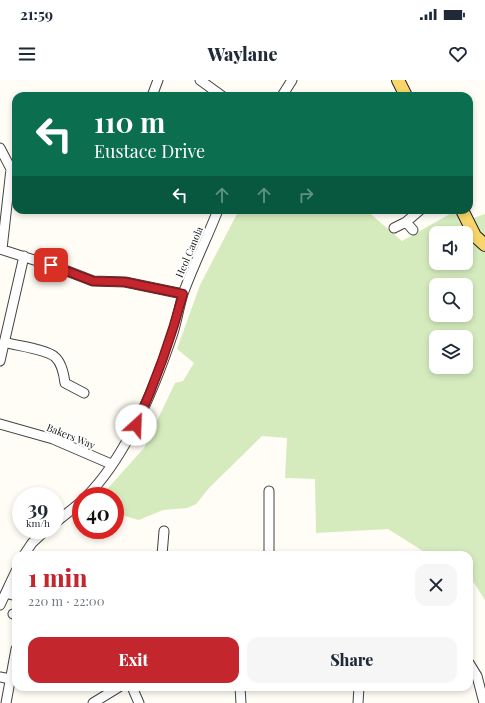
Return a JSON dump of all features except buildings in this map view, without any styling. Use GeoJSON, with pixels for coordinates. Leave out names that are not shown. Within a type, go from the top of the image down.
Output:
{"type":"FeatureCollection","features":[{"type":"Feature","properties":{"kind":"main road"},"geometry":{"type":"LineString","coordinates":[[398,80],[404,92]]}},
{"type":"Feature","properties":{"kind":"main road"},"geometry":{"type":"LineString","coordinates":[[464,214],[475,236],[485,245]]}},
{"type":"Feature","properties":{"kind":"street"},"geometry":{"type":"LineString","coordinates":[[154,92],[158,80]]}},
{"type":"Feature","properties":{"kind":"street"},"geometry":{"type":"LineString","coordinates":[[200,80],[216,92]]}},
{"type":"Feature","properties":{"kind":"street"},"geometry":{"type":"LineString","coordinates":[[284,92],[292,80]]}},
{"type":"Feature","properties":{"kind":"street"},"geometry":{"type":"LineString","coordinates":[[0,148],[12,166]]}},
{"type":"Feature","properties":{"kind":"street"},"geometry":{"type":"LineString","coordinates":[[12,175],[1,249],[93,281],[125,282],[183,294]]}},
{"type":"Feature","properties":{"kind":"street","name":"Heol Canola"},"geometry":{"type":"LineString","coordinates":[[94,487],[111,464],[136,425],[148,399],[173,332],[183,294],[216,214]]}},
{"type":"Feature","properties":{"kind":"street"},"geometry":{"type":"LineString","coordinates":[[394,228],[406,222],[415,214]]}},
{"type":"Feature","properties":{"kind":"street"},"geometry":{"type":"LineString","coordinates":[[406,222],[413,230]]}},
{"type":"Feature","properties":{"kind":"street"},"geometry":{"type":"LineString","coordinates":[[0,361],[24,256]]}},
{"type":"Feature","properties":{"kind":"street"},"geometry":{"type":"LineString","coordinates":[[4,342],[48,353],[56,357],[60,364],[65,383],[84,393]]}},
{"type":"Feature","properties":{"kind":"street","name":"Bakers Way"},"geometry":{"type":"LineString","coordinates":[[0,424],[53,439],[111,464]]}},
{"type":"Feature","properties":{"kind":"street"},"geometry":{"type":"LineString","coordinates":[[269,491],[269,551]]}},
{"type":"Feature","properties":{"kind":"street"},"geometry":{"type":"LineString","coordinates":[[64,516],[72,509]]}},
{"type":"Feature","properties":{"kind":"street"},"geometry":{"type":"LineString","coordinates":[[162,551],[164,531]]}},
{"type":"Feature","properties":{"kind":"street"},"geometry":{"type":"LineString","coordinates":[[27,551],[36,539]]}},
{"type":"Feature","properties":{"kind":"street"},"geometry":{"type":"LineString","coordinates":[[0,605],[12,580]]}},
{"type":"Feature","properties":{"kind":"street"},"geometry":{"type":"LineString","coordinates":[[6,593],[12,595]]}},
{"type":"Feature","properties":{"kind":"street"},"geometry":{"type":"LineString","coordinates":[[473,667],[481,674],[484,703]]}},
{"type":"Feature","properties":{"kind":"street"},"geometry":{"type":"LineString","coordinates":[[6,703],[12,669]]}},
{"type":"Feature","properties":{"kind":"street"},"geometry":{"type":"LineString","coordinates":[[0,677],[10,679]]}},
{"type":"Feature","properties":{"kind":"street"},"geometry":{"type":"LineString","coordinates":[[93,703],[112,691]]}},
{"type":"Feature","properties":{"kind":"street"},"geometry":{"type":"LineString","coordinates":[[134,691],[140,703]]}},
{"type":"Feature","properties":{"kind":"street"},"geometry":{"type":"LineString","coordinates":[[240,691],[240,703]]}},
{"type":"Feature","properties":{"kind":"street"},"geometry":{"type":"LineString","coordinates":[[358,691],[358,703]]}},
{"type":"Feature","properties":{"kind":"green space"},"geometry":{"type":"Polygon","coordinates":[[[237,214],[371,214],[402,241],[450,214],[461,214],[468,220],[485,214],[485,600],[473,581],[473,551],[423,551],[388,529],[316,533],[315,479],[285,478],[287,438],[262,436],[209,488],[196,504],[187,508],[163,510],[139,520],[124,516],[124,487],[109,487],[144,448],[175,383],[183,381],[194,363],[177,349],[200,285],[237,214]]]}},
{"type":"Feature","properties":{"kind":"route"},"geometry":{"type":"LineString","coordinates":[[51,265],[93,281],[125,282],[183,294],[173,332],[148,399],[136,425]]}}]}
